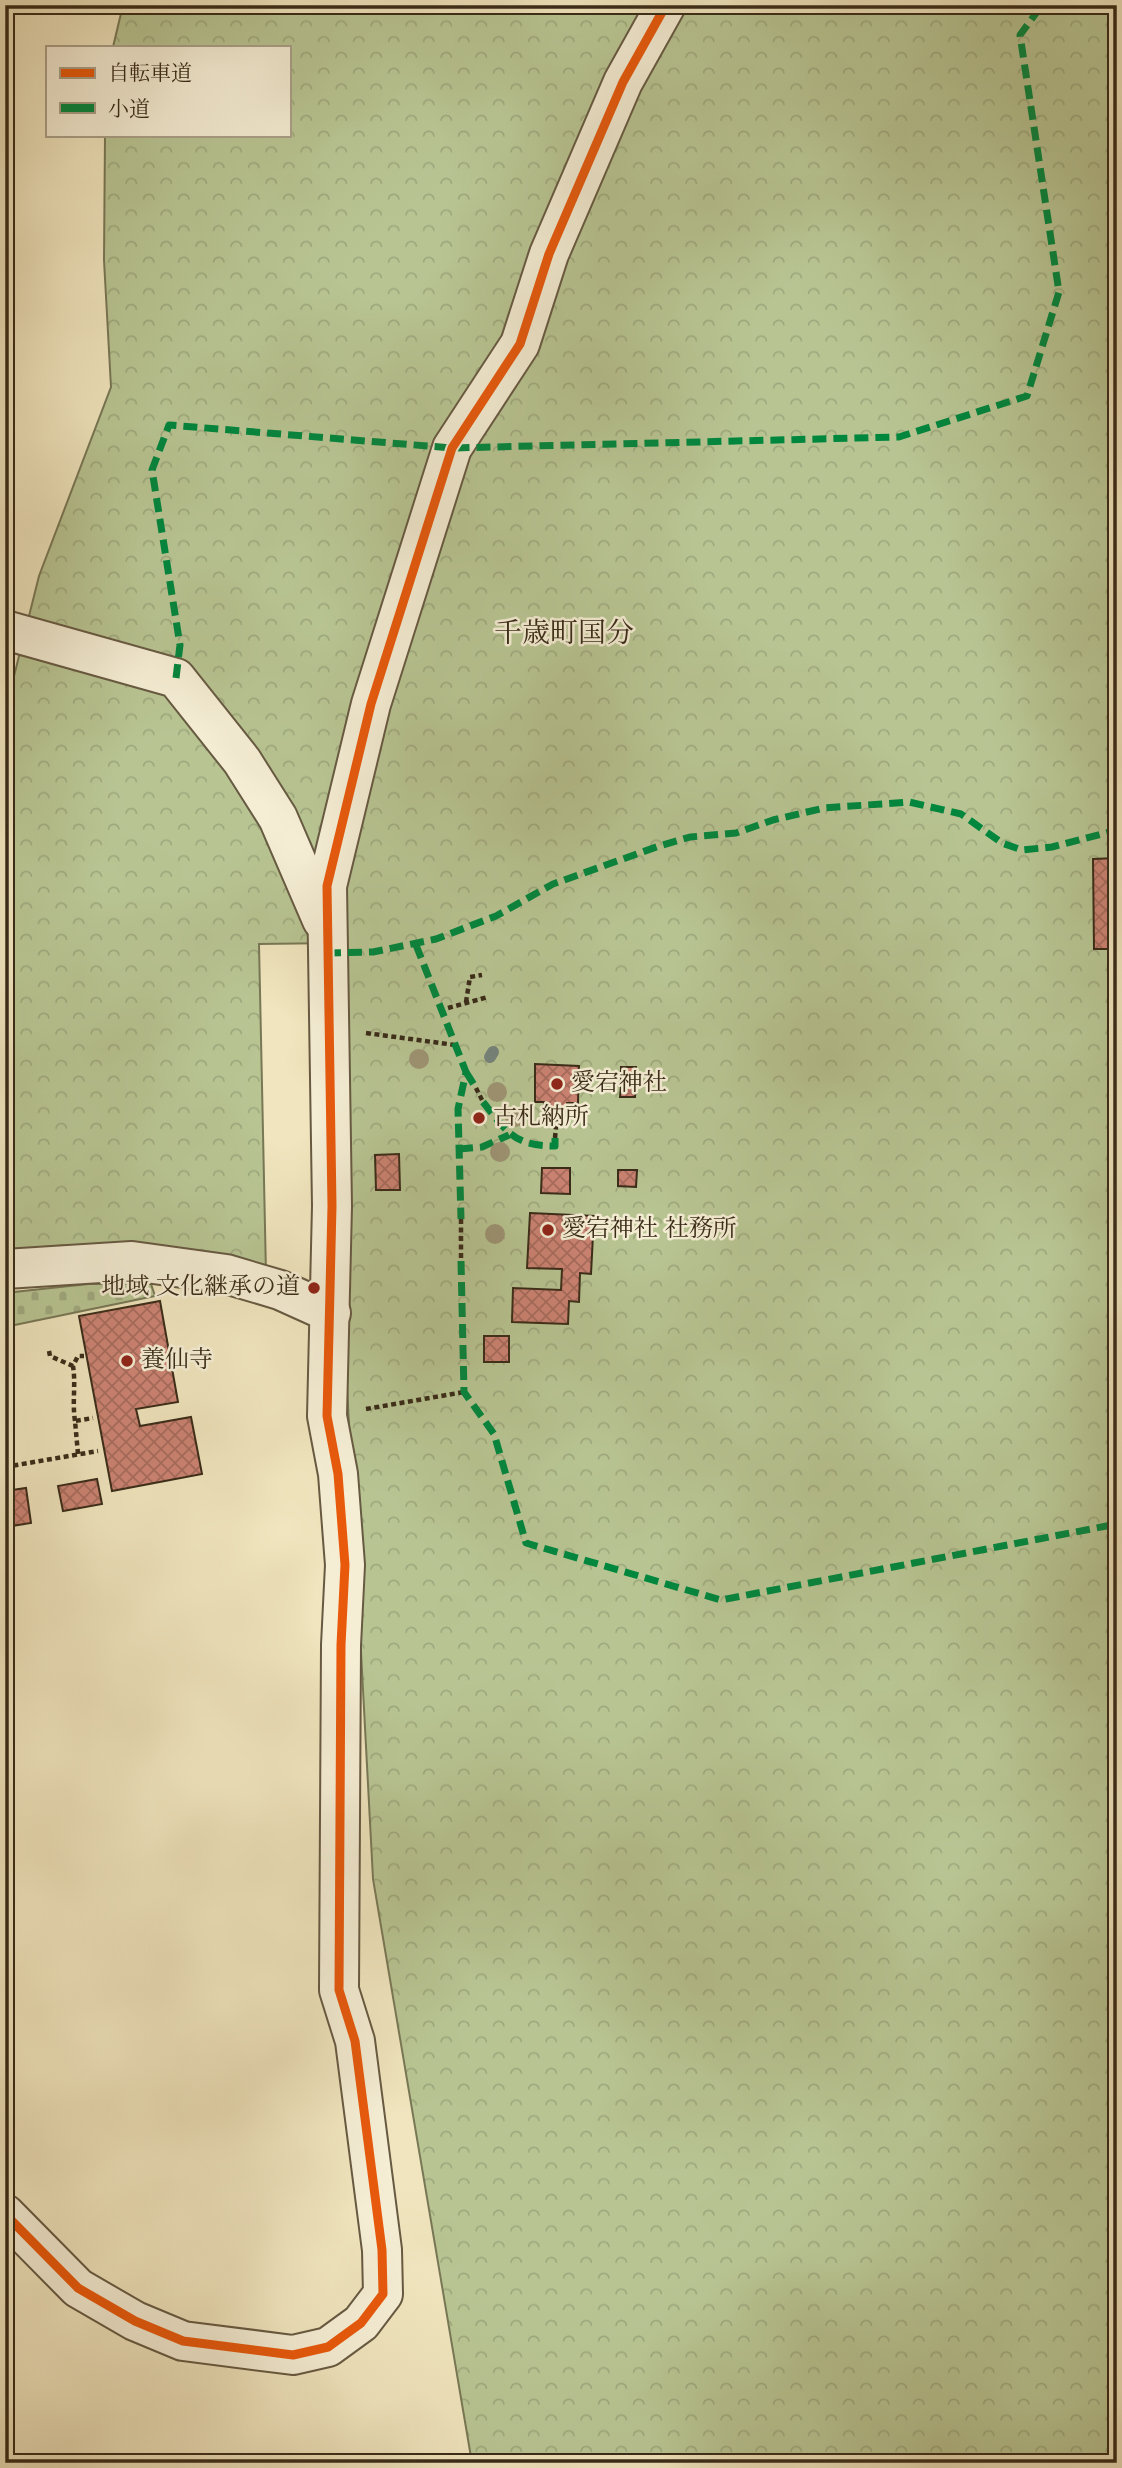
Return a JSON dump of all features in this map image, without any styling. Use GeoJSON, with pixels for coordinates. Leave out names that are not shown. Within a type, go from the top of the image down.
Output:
{"type":"FeatureCollection","features":[{"type":"Feature","properties":{"kind":"street"},"geometry":{"type":"LineString","coordinates":[[5,2214],[78,2288],[135,2321],[183,2341],[293,2355],[328,2347],[361,2323],[383,2294],[382,2250],[355,2041],[340,1990],[341,1645],[345,1565],[338,1474],[327,1416],[331,1313],[327,886],[371,704],[452,448],[520,344],[549,254],[623,82],[666,5]]}},
{"type":"Feature","properties":{"kind":"street"},"geometry":{"type":"LineString","coordinates":[[5,630],[176,678],[242,761],[278,818],[326,929]]}},
{"type":"Feature","properties":{"kind":"street"},"geometry":{"type":"LineString","coordinates":[[5,1269],[145,1262],[226,1273],[280,1290],[331,1313]]}},
{"type":"Feature","properties":{"kind":"path"},"geometry":{"type":"LineString","coordinates":[[466,1002],[470,977],[482,975]]}},
{"type":"Feature","properties":{"kind":"path"},"geometry":{"type":"LineString","coordinates":[[448,1008],[488,997]]}},
{"type":"Feature","properties":{"kind":"path"},"geometry":{"type":"LineString","coordinates":[[374,1034],[455,1045]]}},
{"type":"Feature","properties":{"kind":"path"},"geometry":{"type":"LineString","coordinates":[[475,1088],[483,1102]]}},
{"type":"Feature","properties":{"kind":"path"},"geometry":{"type":"LineString","coordinates":[[555,1138],[556,1126]]}},
{"type":"Feature","properties":{"kind":"path"},"geometry":{"type":"LineString","coordinates":[[461,1219],[461,1261]]}},
{"type":"Feature","properties":{"kind":"path"},"geometry":{"type":"LineString","coordinates":[[49,1351],[50,1356],[73,1366]]}},
{"type":"Feature","properties":{"kind":"path"},"geometry":{"type":"LineString","coordinates":[[78,1454],[73,1366],[78,1356],[84,1356]]}},
{"type":"Feature","properties":{"kind":"path"},"geometry":{"type":"LineString","coordinates":[[327,1416],[464,1391]]}},
{"type":"Feature","properties":{"kind":"path"},"geometry":{"type":"LineString","coordinates":[[75,1421],[93,1418]]}},
{"type":"Feature","properties":{"kind":"path"},"geometry":{"type":"LineString","coordinates":[[5,1467],[98,1451]]}},
{"type":"Feature","properties":{"kind":"green space"},"geometry":{"type":"Polygon","coordinates":[[[123,5],[1117,5],[1117,2463],[472,2463],[373,1879],[344,1330],[336,943],[259,944],[266,1274],[188,1252],[68,1245],[5,1250],[5,712],[39,576],[111,387],[104,260],[105,136],[290,136],[290,46],[113,46],[123,5]]]}},
{"type":"Feature","properties":{"kind":"green space"},"geometry":{"type":"Polygon","coordinates":[[[88,1284],[151,1284],[155,1296],[5,1327],[5,1293],[88,1284]]]}},
{"type":"Feature","properties":{"kind":"building"},"geometry":{"type":"Polygon","coordinates":[[[1117,858],[1117,949],[1094,949],[1093,859],[1117,858]]]}},
{"type":"Feature","properties":{"kind":"building"},"geometry":{"type":"Polygon","coordinates":[[[535,1064],[579,1066],[578,1103],[567,1103],[567,1121],[544,1120],[544,1102],[535,1102],[535,1064]]]}},
{"type":"Feature","properties":{"kind":"building"},"geometry":{"type":"Polygon","coordinates":[[[621,1067],[636,1067],[636,1079],[621,1079],[621,1067]]]}},
{"type":"Feature","properties":{"kind":"building"},"geometry":{"type":"Polygon","coordinates":[[[621,1086],[636,1086],[635,1097],[620,1097],[621,1086]]]}},
{"type":"Feature","properties":{"kind":"building"},"geometry":{"type":"Polygon","coordinates":[[[399,1154],[400,1190],[376,1190],[375,1155],[399,1154]]]}},
{"type":"Feature","properties":{"kind":"building"},"geometry":{"type":"Polygon","coordinates":[[[542,1168],[570,1168],[570,1194],[541,1193],[542,1168]]]}},
{"type":"Feature","properties":{"kind":"building"},"geometry":{"type":"Polygon","coordinates":[[[618,1170],[637,1170],[636,1187],[618,1186],[618,1170]]]}},
{"type":"Feature","properties":{"kind":"building"},"geometry":{"type":"Polygon","coordinates":[[[530,1213],[594,1216],[591,1274],[580,1273],[579,1302],[569,1301],[568,1324],[512,1322],[513,1288],[561,1290],[562,1269],[527,1268],[530,1213]]]}},
{"type":"Feature","properties":{"kind":"building"},"geometry":{"type":"Polygon","coordinates":[[[160,1301],[178,1402],[136,1409],[140,1426],[191,1417],[202,1474],[112,1491],[79,1316],[160,1301]]]}},
{"type":"Feature","properties":{"kind":"building"},"geometry":{"type":"Polygon","coordinates":[[[484,1336],[509,1336],[509,1362],[484,1362],[484,1336]]]}},
{"type":"Feature","properties":{"kind":"building"},"geometry":{"type":"Polygon","coordinates":[[[97,1479],[102,1504],[63,1511],[58,1486],[97,1479]]]}},
{"type":"Feature","properties":{"kind":"building"},"geometry":{"type":"Polygon","coordinates":[[[26,1488],[31,1523],[5,1527],[5,1491],[26,1488]]]}},
{"type":"Feature","properties":{"kind":"waterway"},"geometry":{"type":"LineString","coordinates":[[490,1057],[493,1052]]}},
{"type":"Feature","properties":{"kind":"marked path"},"geometry":{"type":"LineString","coordinates":[[176,678],[180,645],[152,470],[169,425],[452,448],[899,437],[1027,396],[1059,292],[1020,35],[1042,5]]}},
{"type":"Feature","properties":{"kind":"marked path"},"geometry":{"type":"LineString","coordinates":[[327,953],[373,952],[436,939],[496,916],[553,884],[659,846],[690,837],[736,833],[773,820],[824,808],[909,802],[961,814],[1002,843],[1022,850],[1052,847],[1117,830]]}},
{"type":"Feature","properties":{"kind":"marked path"},"geometry":{"type":"LineString","coordinates":[[416,945],[466,1072],[458,1109],[461,1219]]}},
{"type":"Feature","properties":{"kind":"marked path"},"geometry":{"type":"LineString","coordinates":[[466,1072],[476,1088]]}},
{"type":"Feature","properties":{"kind":"marked path"},"geometry":{"type":"LineString","coordinates":[[483,1102],[506,1129],[521,1140],[555,1146],[555,1138]]}},
{"type":"Feature","properties":{"kind":"marked path"},"geometry":{"type":"LineString","coordinates":[[459,1149],[482,1147],[509,1135]]}},
{"type":"Feature","properties":{"kind":"marked path"},"geometry":{"type":"LineString","coordinates":[[461,1261],[464,1392],[494,1434],[526,1543],[721,1600],[1117,1524]]}},
{"type":"Feature","properties":{"kind":"cycle path"},"geometry":{"type":"LineString","coordinates":[[5,2214],[78,2288],[135,2321],[183,2341],[293,2355],[328,2347],[361,2323],[383,2294],[382,2250],[355,2041],[339,1990],[341,1645],[345,1565],[338,1474],[327,1416],[332,1206],[327,886],[371,704],[452,448],[520,344],[549,254],[623,82],[666,5]]}},
{"type":"Feature","properties":{"kind":"place","name":"愛宕神社"},"geometry":{"type":"Point","coordinates":[557,1084]}},
{"type":"Feature","properties":{"kind":"place","name":"古札納所"},"geometry":{"type":"Point","coordinates":[479,1118]}},
{"type":"Feature","properties":{"kind":"place","name":"愛宕神社 社務所"},"geometry":{"type":"Point","coordinates":[548,1230]}},
{"type":"Feature","properties":{"kind":"place","name":"地域 文化継承の道"},"geometry":{"type":"Point","coordinates":[314,1288]}},
{"type":"Feature","properties":{"kind":"place","name":"養仙寺"},"geometry":{"type":"Point","coordinates":[127,1361]}},
{"type":"Feature","properties":{"kind":"district","name":"千歳町国分"},"geometry":{"type":"Point","coordinates":[564,635]}}]}
